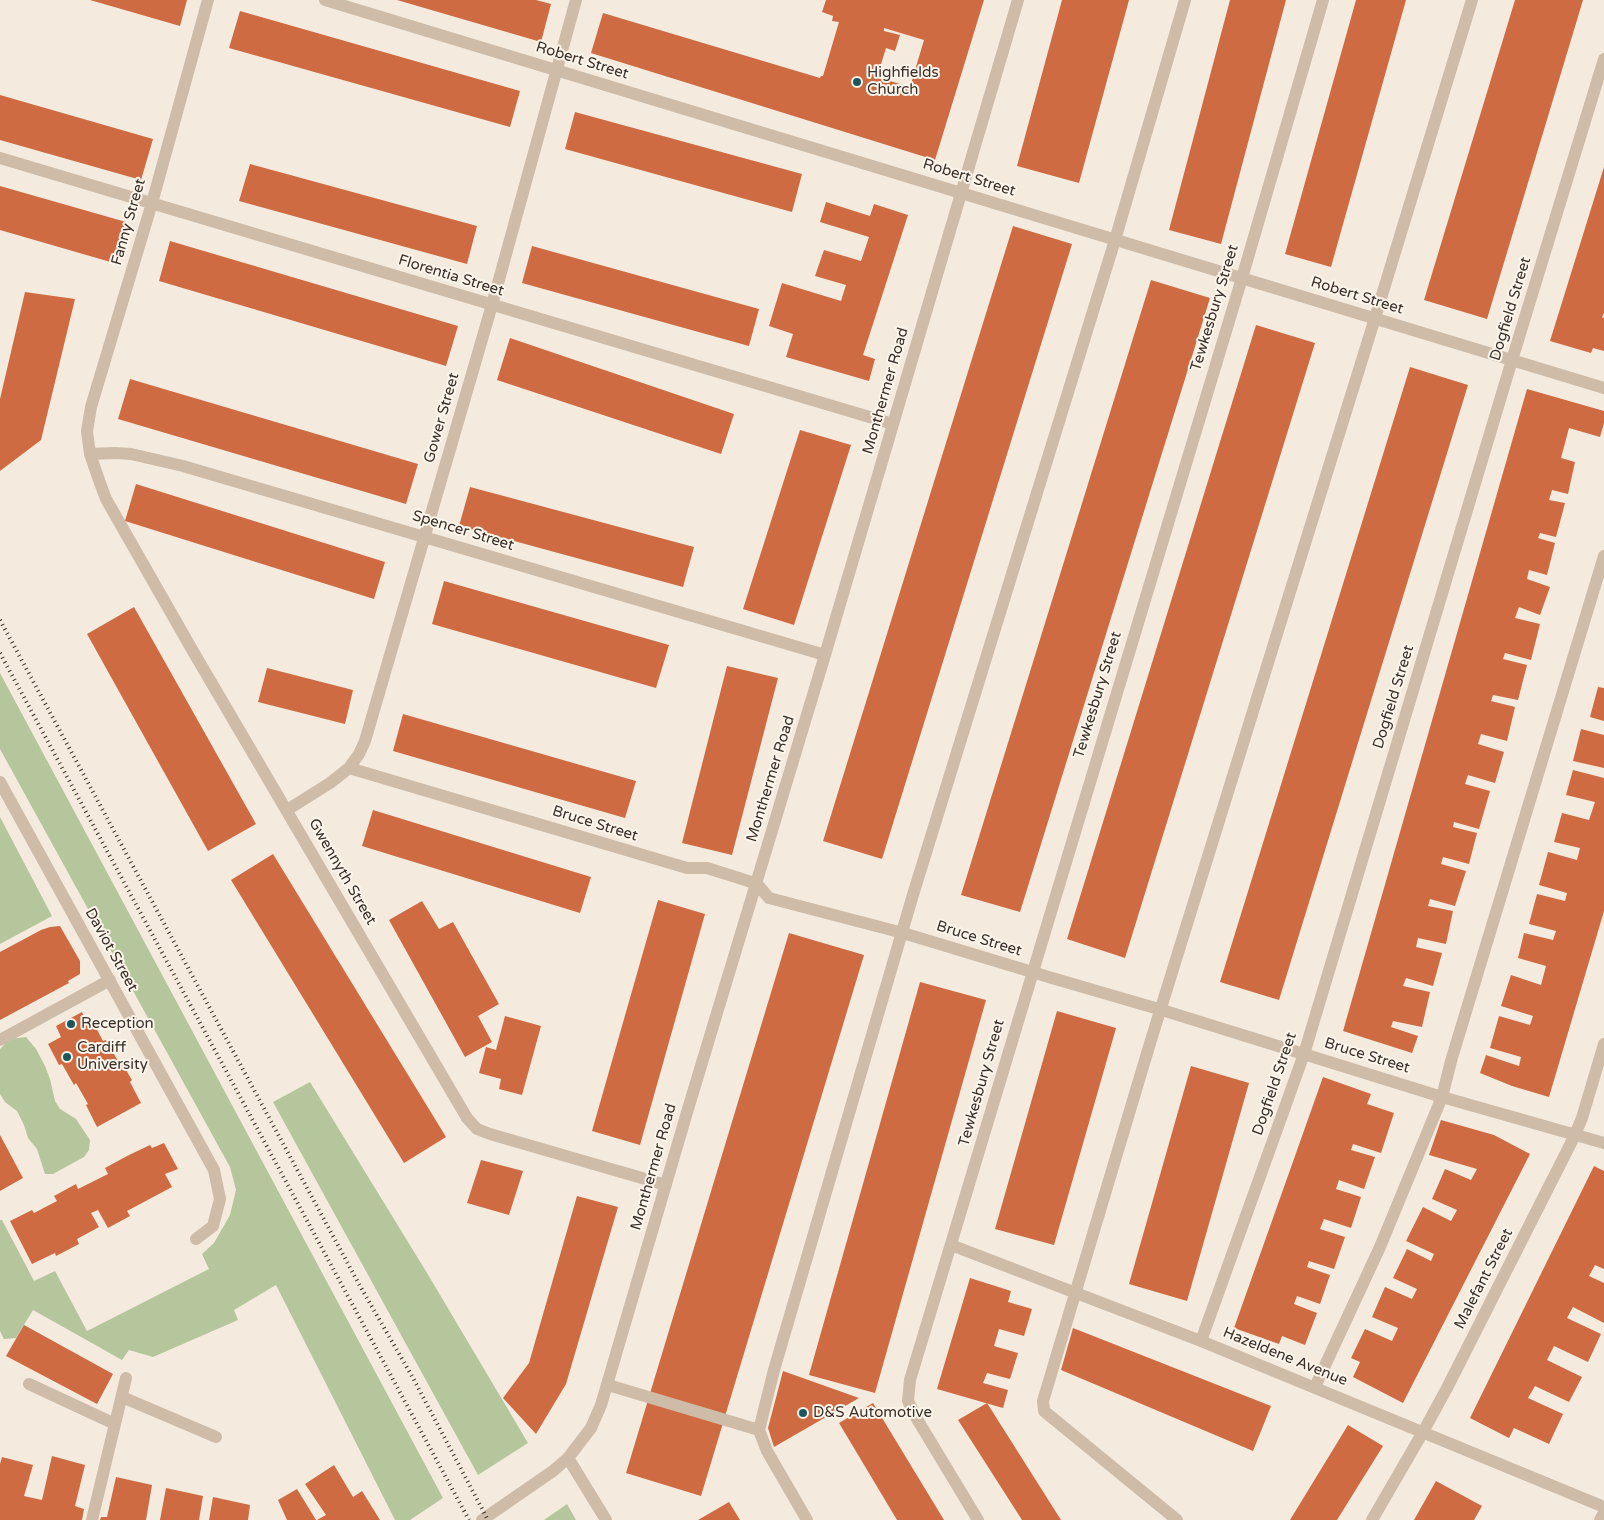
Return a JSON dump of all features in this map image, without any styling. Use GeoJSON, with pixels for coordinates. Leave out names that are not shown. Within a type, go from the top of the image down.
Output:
{"type":"FeatureCollection","features":[{"type":"Feature","properties":{"kind":"street","name":"Fanny Street"},"geometry":{"type":"LineString","coordinates":[[90,454],[86,431],[91,407],[152,202],[208,0]]}},
{"type":"Feature","properties":{"kind":"street","name":"Robert Street"},"geometry":{"type":"LineString","coordinates":[[326,0],[1604,388]]}},
{"type":"Feature","properties":{"kind":"street","name":"Gower Street"},"geometry":{"type":"LineString","coordinates":[[287,810],[330,783],[349,768],[365,741],[492,305],[576,0]]}},
{"type":"Feature","properties":{"kind":"street","name":"Monthermer Road"},"geometry":{"type":"LineString","coordinates":[[482,1520],[553,1471],[568,1458],[590,1428],[608,1385],[1018,0]]}},
{"type":"Feature","properties":{"kind":"street"},"geometry":{"type":"LineString","coordinates":[[807,1520],[767,1451],[758,1430],[915,888],[1115,240],[1185,0]]}},
{"type":"Feature","properties":{"kind":"street","name":"Tewkesbury Street"},"geometry":{"type":"LineString","coordinates":[[978,1520],[908,1401],[910,1380],[1324,0]]}},
{"type":"Feature","properties":{"kind":"street"},"geometry":{"type":"LineString","coordinates":[[1177,1520],[1044,1411],[1043,1402],[1472,0]]}},
{"type":"Feature","properties":{"kind":"street","name":"Dogfield Street"},"geometry":{"type":"LineString","coordinates":[[1201,1340],[1304,1054],[1604,59]]}},
{"type":"Feature","properties":{"kind":"street","name":"Florentia Street"},"geometry":{"type":"LineString","coordinates":[[0,158],[893,424]]}},
{"type":"Feature","properties":{"kind":"street","name":"Spencer Street"},"geometry":{"type":"LineString","coordinates":[[90,454],[115,453],[149,458],[192,469],[825,655]]}},
{"type":"Feature","properties":{"kind":"street","name":"Gwennyth Street"},"geometry":{"type":"LineString","coordinates":[[90,454],[106,499],[194,653],[467,1118],[477,1129],[666,1185]]}},
{"type":"Feature","properties":{"kind":"street"},"geometry":{"type":"LineString","coordinates":[[1315,1387],[1380,1247],[1442,1097],[1451,1060],[1604,556]]}},
{"type":"Feature","properties":{"kind":"street","name":"Bruce Street"},"geometry":{"type":"LineString","coordinates":[[349,768],[687,868],[707,868],[757,884],[768,898],[902,933],[1162,1010],[1442,1097],[1604,1143]]}},
{"type":"Feature","properties":{"kind":"street","name":"Daviot Street"},"geometry":{"type":"LineString","coordinates":[[0,782],[214,1170],[220,1199],[214,1226],[196,1239]]}},
{"type":"Feature","properties":{"kind":"street"},"geometry":{"type":"LineString","coordinates":[[0,1040],[110,980]]}},
{"type":"Feature","properties":{"kind":"street","name":"Malefant Street"},"geometry":{"type":"LineString","coordinates":[[1372,1520],[1423,1432],[1575,1136],[1604,1044]]}},
{"type":"Feature","properties":{"kind":"street","name":"Hazeldene Avenue"},"geometry":{"type":"LineString","coordinates":[[951,1245],[1201,1340],[1604,1506]]}},
{"type":"Feature","properties":{"kind":"street"},"geometry":{"type":"LineString","coordinates":[[92,1520],[126,1378]]}},
{"type":"Feature","properties":{"kind":"street"},"geometry":{"type":"LineString","coordinates":[[28,1384],[115,1424]]}},
{"type":"Feature","properties":{"kind":"street"},"geometry":{"type":"LineString","coordinates":[[608,1385],[758,1430]]}},
{"type":"Feature","properties":{"kind":"street"},"geometry":{"type":"LineString","coordinates":[[122,1397],[216,1437]]}},
{"type":"Feature","properties":{"kind":"street"},"geometry":{"type":"LineString","coordinates":[[568,1458],[606,1520]]}},
{"type":"Feature","properties":{"kind":"street"},"geometry":{"type":"LineString","coordinates":[[1600,1520],[1604,1513]]}},
{"type":"Feature","properties":{"kind":"green space"},"geometry":{"type":"Polygon","coordinates":[[[0,673],[443,1498],[410,1520],[395,1520],[276,1285],[234,1310],[238,1320],[153,1357],[129,1350],[122,1360],[33,1310],[16,1338],[4,1339],[0,1331],[0,1220],[2,1220],[34,1281],[55,1271],[87,1331],[209,1269],[202,1254],[214,1243],[230,1215],[236,1190],[230,1167],[0,749],[0,673]]]}},
{"type":"Feature","properties":{"kind":"green space"},"geometry":{"type":"Polygon","coordinates":[[[0,817],[52,916],[0,944],[0,817]]]}},
{"type":"Feature","properties":{"kind":"green space"},"geometry":{"type":"Polygon","coordinates":[[[26,1037],[36,1049],[45,1066],[55,1101],[60,1109],[76,1119],[90,1140],[89,1150],[84,1157],[53,1174],[45,1174],[37,1149],[28,1138],[17,1111],[5,1102],[0,1094],[0,1049],[10,1039],[26,1037]]]}},
{"type":"Feature","properties":{"kind":"green space"},"geometry":{"type":"Polygon","coordinates":[[[310,1082],[528,1443],[478,1475],[273,1102],[310,1082]]]}},
{"type":"Feature","properties":{"kind":"green space"},"geometry":{"type":"Polygon","coordinates":[[[567,1504],[576,1520],[544,1520],[567,1504]]]}},
{"type":"Feature","properties":{"kind":"building"},"geometry":{"type":"Polygon","coordinates":[[[90,0],[187,0],[180,26],[90,0]]]}},
{"type":"Feature","properties":{"kind":"building"},"geometry":{"type":"Polygon","coordinates":[[[397,0],[536,0],[551,4],[541,42],[397,0]]]}},
{"type":"Feature","properties":{"kind":"building","name":"Highfields Church"},"geometry":{"type":"Polygon","coordinates":[[[826,0],[984,0],[935,160],[591,53],[603,13],[820,78],[823,76],[839,22],[832,21],[833,16],[822,12],[826,0]],[[884,28],[884,31],[900,35],[895,51],[886,48],[877,77],[910,87],[924,40],[884,28]]]}},
{"type":"Feature","properties":{"kind":"building"},"geometry":{"type":"Polygon","coordinates":[[[1062,0],[1129,0],[1079,183],[1017,166],[1062,0]]]}},
{"type":"Feature","properties":{"kind":"building"},"geometry":{"type":"Polygon","coordinates":[[[1230,0],[1286,0],[1221,244],[1169,230],[1230,0]]]}},
{"type":"Feature","properties":{"kind":"building"},"geometry":{"type":"Polygon","coordinates":[[[1356,0],[1406,0],[1331,267],[1285,254],[1356,0]]]}},
{"type":"Feature","properties":{"kind":"building"},"geometry":{"type":"Polygon","coordinates":[[[1515,0],[1583,0],[1487,319],[1424,300],[1515,0]]]}},
{"type":"Feature","properties":{"kind":"building"},"geometry":{"type":"Polygon","coordinates":[[[240,11],[520,91],[510,127],[229,48],[240,11]]]}},
{"type":"Feature","properties":{"kind":"building"},"geometry":{"type":"Polygon","coordinates":[[[0,95],[153,139],[141,180],[0,140],[0,95]]]}},
{"type":"Feature","properties":{"kind":"building"},"geometry":{"type":"Polygon","coordinates":[[[575,112],[802,174],[792,212],[565,149],[575,112]]]}},
{"type":"Feature","properties":{"kind":"building"},"geometry":{"type":"Polygon","coordinates":[[[250,164],[477,226],[467,264],[239,201],[250,164]]]}},
{"type":"Feature","properties":{"kind":"building"},"geometry":{"type":"Polygon","coordinates":[[[1604,167],[1604,313],[1602,317],[1604,318],[1604,351],[1593,348],[1591,353],[1550,341],[1604,167]]]}},
{"type":"Feature","properties":{"kind":"building"},"geometry":{"type":"Polygon","coordinates":[[[0,186],[126,222],[114,263],[0,230],[0,186]]]}},
{"type":"Feature","properties":{"kind":"building"},"geometry":{"type":"Polygon","coordinates":[[[826,202],[870,216],[874,204],[908,215],[863,355],[875,359],[869,381],[786,357],[793,334],[769,326],[782,283],[841,301],[846,285],[815,276],[824,250],[861,261],[869,237],[820,222],[826,202]]]}},
{"type":"Feature","properties":{"kind":"building"},"geometry":{"type":"Polygon","coordinates":[[[1013,226],[1072,244],[882,859],[823,841],[1013,226]]]}},
{"type":"Feature","properties":{"kind":"building"},"geometry":{"type":"Polygon","coordinates":[[[170,241],[458,326],[446,366],[159,281],[170,241]]]}},
{"type":"Feature","properties":{"kind":"building"},"geometry":{"type":"Polygon","coordinates":[[[532,246],[759,309],[749,346],[522,283],[532,246]]]}},
{"type":"Feature","properties":{"kind":"building"},"geometry":{"type":"Polygon","coordinates":[[[1151,280],[1210,298],[1020,912],[961,895],[1151,280]]]}},
{"type":"Feature","properties":{"kind":"building"},"geometry":{"type":"Polygon","coordinates":[[[25,292],[75,299],[41,440],[0,471],[0,399],[25,292]]]}},
{"type":"Feature","properties":{"kind":"building"},"geometry":{"type":"Polygon","coordinates":[[[1256,325],[1315,343],[1125,958],[1067,939],[1256,325]]]}},
{"type":"Feature","properties":{"kind":"building"},"geometry":{"type":"Polygon","coordinates":[[[510,338],[734,414],[721,454],[497,380],[510,338]]]}},
{"type":"Feature","properties":{"kind":"building"},"geometry":{"type":"Polygon","coordinates":[[[1410,367],[1468,385],[1279,1000],[1220,982],[1410,367]]]}},
{"type":"Feature","properties":{"kind":"building"},"geometry":{"type":"Polygon","coordinates":[[[130,379],[418,464],[406,504],[118,419],[130,379]]]}},
{"type":"Feature","properties":{"kind":"building"},"geometry":{"type":"Polygon","coordinates":[[[1527,389],[1604,411],[1604,423],[1600,437],[1569,428],[1561,458],[1575,462],[1568,494],[1552,490],[1549,500],[1565,503],[1556,537],[1540,533],[1538,538],[1555,543],[1547,575],[1529,570],[1527,579],[1550,587],[1540,615],[1519,607],[1515,618],[1540,624],[1531,660],[1505,653],[1503,659],[1527,665],[1518,700],[1493,695],[1491,701],[1515,707],[1507,741],[1481,734],[1478,744],[1504,752],[1495,783],[1468,775],[1465,784],[1490,791],[1479,829],[1454,822],[1453,827],[1477,833],[1469,864],[1443,857],[1441,864],[1466,871],[1455,906],[1430,899],[1428,906],[1453,911],[1446,944],[1418,938],[1416,947],[1442,953],[1433,986],[1406,978],[1403,986],[1430,992],[1422,1027],[1393,1021],[1391,1027],[1418,1036],[1412,1053],[1343,1031],[1527,389]]]}},
{"type":"Feature","properties":{"kind":"building"},"geometry":{"type":"Polygon","coordinates":[[[800,430],[851,445],[794,625],[743,609],[800,430]]]}},
{"type":"Feature","properties":{"kind":"building"},"geometry":{"type":"Polygon","coordinates":[[[136,484],[385,562],[374,599],[125,521],[136,484]]]}},
{"type":"Feature","properties":{"kind":"building"},"geometry":{"type":"Polygon","coordinates":[[[470,487],[694,547],[683,587],[459,526],[470,487]]]}},
{"type":"Feature","properties":{"kind":"building"},"geometry":{"type":"Polygon","coordinates":[[[444,581],[669,645],[656,688],[432,624],[444,581]]]}},
{"type":"Feature","properties":{"kind":"building"},"geometry":{"type":"Polygon","coordinates":[[[134,607],[256,824],[208,851],[87,634],[134,607]]]}},
{"type":"Feature","properties":{"kind":"building"},"geometry":{"type":"Polygon","coordinates":[[[727,666],[778,678],[732,855],[682,843],[727,666]]]}},
{"type":"Feature","properties":{"kind":"building"},"geometry":{"type":"Polygon","coordinates":[[[267,668],[353,690],[345,724],[258,702],[267,668]]]}},
{"type":"Feature","properties":{"kind":"building"},"geometry":{"type":"Polygon","coordinates":[[[1598,687],[1604,688],[1604,721],[1590,717],[1598,687]]]}},
{"type":"Feature","properties":{"kind":"building"},"geometry":{"type":"Polygon","coordinates":[[[403,714],[636,781],[625,818],[393,751],[403,714]]]}},
{"type":"Feature","properties":{"kind":"building"},"geometry":{"type":"Polygon","coordinates":[[[1581,729],[1604,735],[1604,768],[1573,761],[1581,729]]]}},
{"type":"Feature","properties":{"kind":"building"},"geometry":{"type":"Polygon","coordinates":[[[1573,770],[1604,778],[1604,911],[1549,1097],[1512,1086],[1480,1073],[1486,1055],[1519,1066],[1521,1057],[1490,1048],[1499,1016],[1530,1025],[1533,1016],[1501,1006],[1511,975],[1541,985],[1546,966],[1518,958],[1524,933],[1553,940],[1556,931],[1529,924],[1537,894],[1565,901],[1567,893],[1539,885],[1548,852],[1577,860],[1580,848],[1554,842],[1562,813],[1589,820],[1595,802],[1566,795],[1573,770]]]}},
{"type":"Feature","properties":{"kind":"building"},"geometry":{"type":"Polygon","coordinates":[[[373,810],[591,877],[580,913],[362,846],[373,810]]]}},
{"type":"Feature","properties":{"kind":"building"},"geometry":{"type":"Polygon","coordinates":[[[273,854],[446,1137],[404,1163],[231,880],[273,854]]]}},
{"type":"Feature","properties":{"kind":"building"},"geometry":{"type":"Polygon","coordinates":[[[658,900],[705,914],[640,1145],[592,1131],[658,900]]]}},
{"type":"Feature","properties":{"kind":"building"},"geometry":{"type":"Polygon","coordinates":[[[422,901],[439,929],[453,922],[499,1004],[478,1016],[492,1042],[465,1057],[389,920],[422,901]]]}},
{"type":"Feature","properties":{"kind":"building"},"geometry":{"type":"Polygon","coordinates":[[[60,926],[80,961],[80,974],[68,981],[69,983],[0,1020],[0,952],[41,930],[60,926]]]}},
{"type":"Feature","properties":{"kind":"building"},"geometry":{"type":"Polygon","coordinates":[[[789,933],[864,955],[701,1496],[626,1473],[789,933]]]}},
{"type":"Feature","properties":{"kind":"building"},"geometry":{"type":"Polygon","coordinates":[[[920,982],[986,1000],[875,1393],[809,1375],[920,982]]]}},
{"type":"Feature","properties":{"kind":"building"},"geometry":{"type":"Polygon","coordinates":[[[1057,1011],[1116,1028],[1054,1245],[995,1229],[1057,1011]]]}},
{"type":"Feature","properties":{"kind":"building"},"geometry":{"type":"Polygon","coordinates":[[[82,1012],[87,1023],[92,1020],[103,1041],[106,1040],[118,1061],[120,1060],[132,1080],[130,1082],[141,1103],[97,1127],[86,1105],[88,1104],[76,1083],[74,1085],[62,1064],[59,1065],[48,1044],[61,1037],[56,1026],[82,1012]]]}},
{"type":"Feature","properties":{"kind":"building"},"geometry":{"type":"Polygon","coordinates":[[[505,1016],[541,1026],[522,1095],[499,1089],[501,1079],[479,1073],[486,1047],[496,1050],[505,1016]]]}},
{"type":"Feature","properties":{"kind":"building"},"geometry":{"type":"Polygon","coordinates":[[[1191,1066],[1249,1083],[1187,1301],[1129,1284],[1191,1066]]]}},
{"type":"Feature","properties":{"kind":"building"},"geometry":{"type":"Polygon","coordinates":[[[1323,1077],[1371,1094],[1367,1104],[1394,1113],[1381,1153],[1353,1144],[1351,1150],[1375,1157],[1364,1189],[1339,1180],[1336,1189],[1361,1197],[1351,1228],[1324,1219],[1320,1229],[1345,1237],[1334,1269],[1309,1261],[1307,1267],[1330,1275],[1320,1304],[1297,1296],[1294,1304],[1317,1313],[1305,1345],[1282,1336],[1279,1344],[1234,1328],[1323,1077]]]}},
{"type":"Feature","properties":{"kind":"building"},"geometry":{"type":"Polygon","coordinates":[[[1441,1120],[1494,1135],[1530,1154],[1403,1403],[1353,1377],[1360,1362],[1351,1358],[1365,1329],[1392,1341],[1398,1328],[1372,1317],[1385,1287],[1412,1299],[1417,1289],[1393,1278],[1407,1249],[1431,1261],[1434,1254],[1406,1241],[1423,1207],[1451,1221],[1457,1210],[1432,1199],[1445,1169],[1471,1180],[1477,1169],[1429,1155],[1441,1120]]]}},
{"type":"Feature","properties":{"kind":"building"},"geometry":{"type":"Polygon","coordinates":[[[0,1135],[23,1178],[0,1191],[0,1135]]]}},
{"type":"Feature","properties":{"kind":"building"},"geometry":{"type":"Polygon","coordinates":[[[164,1143],[178,1169],[165,1174],[172,1187],[127,1211],[130,1216],[108,1228],[98,1210],[91,1213],[99,1227],[77,1239],[79,1244],[56,1256],[55,1253],[32,1264],[10,1221],[32,1210],[34,1213],[57,1201],[54,1196],[76,1184],[78,1189],[108,1174],[105,1168],[127,1156],[150,1145],[152,1148],[164,1143]]]}},
{"type":"Feature","properties":{"kind":"building"},"geometry":{"type":"Polygon","coordinates":[[[481,1160],[523,1171],[509,1215],[467,1203],[481,1160]]]}},
{"type":"Feature","properties":{"kind":"building"},"geometry":{"type":"Polygon","coordinates":[[[1594,1166],[1604,1171],[1604,1269],[1595,1265],[1589,1276],[1604,1283],[1604,1323],[1573,1307],[1567,1318],[1601,1334],[1588,1362],[1554,1346],[1547,1360],[1582,1377],[1569,1402],[1535,1386],[1528,1398],[1563,1414],[1549,1444],[1514,1428],[1509,1438],[1470,1418],[1594,1166]]]}},
{"type":"Feature","properties":{"kind":"building"},"geometry":{"type":"Polygon","coordinates":[[[577,1196],[618,1207],[566,1384],[536,1434],[503,1398],[529,1363],[577,1196]]]}},
{"type":"Feature","properties":{"kind":"building"},"geometry":{"type":"Polygon","coordinates":[[[970,1278],[1011,1291],[1008,1302],[1032,1309],[1024,1336],[999,1329],[994,1346],[1018,1353],[1010,1379],[987,1373],[983,1383],[1008,1390],[1003,1408],[937,1389],[970,1278]]]}},
{"type":"Feature","properties":{"kind":"building"},"geometry":{"type":"Polygon","coordinates":[[[24,1325],[113,1374],[97,1404],[6,1356],[24,1325]]]}},
{"type":"Feature","properties":{"kind":"building"},"geometry":{"type":"Polygon","coordinates":[[[1073,1328],[1271,1406],[1253,1451],[1061,1370],[1073,1328]]]}},
{"type":"Feature","properties":{"kind":"building","name":"D&S Automotive"},"geometry":{"type":"Polygon","coordinates":[[[783,1371],[859,1398],[774,1447],[768,1428],[783,1371]]]}},
{"type":"Feature","properties":{"kind":"building"},"geometry":{"type":"Polygon","coordinates":[[[873,1403],[944,1520],[897,1520],[839,1423],[873,1403]]]}},
{"type":"Feature","properties":{"kind":"building"},"geometry":{"type":"Polygon","coordinates":[[[987,1403],[1061,1520],[1022,1520],[958,1420],[987,1403]]]}},
{"type":"Feature","properties":{"kind":"building"},"geometry":{"type":"Polygon","coordinates":[[[1348,1425],[1383,1446],[1337,1520],[1290,1520],[1348,1425]]]}},
{"type":"Feature","properties":{"kind":"building"},"geometry":{"type":"Polygon","coordinates":[[[52,1456],[85,1465],[75,1506],[84,1509],[82,1520],[0,1520],[0,1464],[2,1457],[33,1465],[24,1496],[42,1500],[52,1456]]]}},
{"type":"Feature","properties":{"kind":"building"},"geometry":{"type":"Polygon","coordinates":[[[334,1465],[353,1497],[362,1491],[380,1520],[317,1520],[326,1515],[305,1484],[334,1465]]]}},
{"type":"Feature","properties":{"kind":"building"},"geometry":{"type":"Polygon","coordinates":[[[116,1477],[152,1485],[146,1520],[100,1520],[101,1517],[107,1517],[116,1477]]]}},
{"type":"Feature","properties":{"kind":"building"},"geometry":{"type":"Polygon","coordinates":[[[1436,1481],[1482,1506],[1474,1520],[1414,1520],[1436,1481]]]}},
{"type":"Feature","properties":{"kind":"building"},"geometry":{"type":"Polygon","coordinates":[[[166,1488],[203,1496],[199,1520],[160,1520],[166,1488]]]}},
{"type":"Feature","properties":{"kind":"building"},"geometry":{"type":"Polygon","coordinates":[[[297,1489],[316,1520],[287,1520],[278,1500],[297,1489]]]}},
{"type":"Feature","properties":{"kind":"building"},"geometry":{"type":"Polygon","coordinates":[[[213,1497],[250,1505],[248,1520],[209,1520],[213,1497]]]}},
{"type":"Feature","properties":{"kind":"building"},"geometry":{"type":"Polygon","coordinates":[[[729,1502],[740,1520],[698,1520],[729,1502]]]}},
{"type":"Feature","properties":{"kind":"railway"},"geometry":{"type":"LineString","coordinates":[[0,620],[360,1286],[413,1378],[488,1520]]}},
{"type":"Feature","properties":{"kind":"railway"},"geometry":{"type":"LineString","coordinates":[[0,653],[469,1520]]}},
{"type":"Feature","properties":{"kind":"place","name":"Highfields Church"},"geometry":{"type":"Point","coordinates":[857,82]}},
{"type":"Feature","properties":{"kind":"place","name":"Reception"},"geometry":{"type":"Point","coordinates":[71,1024]}},
{"type":"Feature","properties":{"kind":"place","name":"Cardiff University"},"geometry":{"type":"Point","coordinates":[67,1057]}},
{"type":"Feature","properties":{"kind":"place","name":"D&S Automotive"},"geometry":{"type":"Point","coordinates":[803,1413]}}]}
